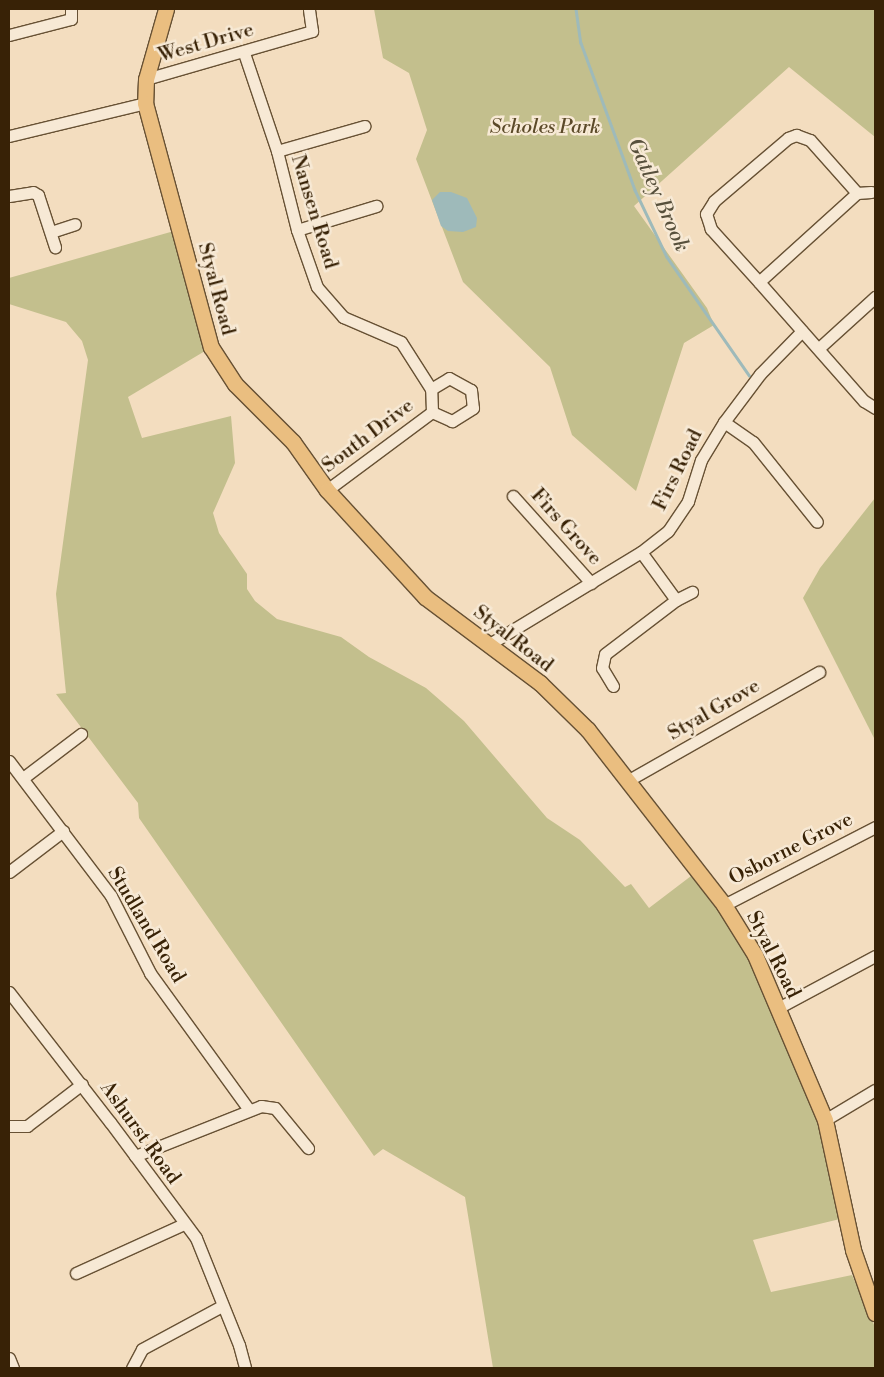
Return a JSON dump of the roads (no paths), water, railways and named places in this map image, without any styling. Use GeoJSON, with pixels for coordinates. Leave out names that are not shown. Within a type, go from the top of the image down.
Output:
{"type":"FeatureCollection","features":[{"type":"Feature","properties":{"kind":"main road","name":"Styal Road"},"geometry":{"type":"LineString","coordinates":[[166,9],[146,79],[145,103],[211,347],[235,384],[293,442],[327,490],[425,597],[540,684],[588,730],[627,782],[683,848],[724,905],[755,955],[825,1120],[853,1250],[875,1312]]}},
{"type":"Feature","properties":{"kind":"street","name":"West Drive"},"geometry":{"type":"LineString","coordinates":[[146,79],[244,53],[312,30],[309,9]]}},
{"type":"Feature","properties":{"kind":"street"},"geometry":{"type":"LineString","coordinates":[[9,35],[71,14]]}},
{"type":"Feature","properties":{"kind":"street","name":"Nansen Road"},"geometry":{"type":"LineString","coordinates":[[244,53],[276,151],[297,230],[317,287],[343,317],[401,342],[431,389]]}},
{"type":"Feature","properties":{"kind":"street"},"geometry":{"type":"LineString","coordinates":[[9,136],[145,103]]}},
{"type":"Feature","properties":{"kind":"street"},"geometry":{"type":"LineString","coordinates":[[276,151],[364,126]]}},
{"type":"Feature","properties":{"kind":"street"},"geometry":{"type":"LineString","coordinates":[[857,193],[810,140],[796,135],[788,138],[714,201],[706,214],[711,229],[819,348],[864,401],[875,408]]}},
{"type":"Feature","properties":{"kind":"street"},"geometry":{"type":"LineString","coordinates":[[9,196],[33,192],[38,195],[51,232],[54,247]]}},
{"type":"Feature","properties":{"kind":"street"},"geometry":{"type":"LineString","coordinates":[[759,282],[857,193],[871,192]]}},
{"type":"Feature","properties":{"kind":"street"},"geometry":{"type":"LineString","coordinates":[[297,230],[376,206]]}},
{"type":"Feature","properties":{"kind":"street"},"geometry":{"type":"LineString","coordinates":[[51,232],[75,224]]}},
{"type":"Feature","properties":{"kind":"street"},"geometry":{"type":"LineString","coordinates":[[819,348],[875,297]]}},
{"type":"Feature","properties":{"kind":"street","name":"Firs Road"},"geometry":{"type":"LineString","coordinates":[[488,645],[641,552],[668,531],[688,501],[701,460],[724,422],[760,374],[802,331]]}},
{"type":"Feature","properties":{"kind":"street","name":"South Drive"},"geometry":{"type":"LineString","coordinates":[[449,378],[471,390],[473,408],[452,421],[432,412],[431,389],[449,378]]}},
{"type":"Feature","properties":{"kind":"street","name":"South Drive"},"geometry":{"type":"LineString","coordinates":[[327,490],[432,412]]}},
{"type":"Feature","properties":{"kind":"street"},"geometry":{"type":"LineString","coordinates":[[724,422],[753,442],[817,522]]}},
{"type":"Feature","properties":{"kind":"street","name":"Firs Grove"},"geometry":{"type":"LineString","coordinates":[[513,496],[591,583]]}},
{"type":"Feature","properties":{"kind":"street"},"geometry":{"type":"LineString","coordinates":[[641,552],[676,600]]}},
{"type":"Feature","properties":{"kind":"street"},"geometry":{"type":"LineString","coordinates":[[613,686],[597,667],[605,654],[676,600],[692,592]]}},
{"type":"Feature","properties":{"kind":"street","name":"Styal Grove"},"geometry":{"type":"LineString","coordinates":[[627,782],[819,672]]}},
{"type":"Feature","properties":{"kind":"street"},"geometry":{"type":"LineString","coordinates":[[23,778],[81,734]]}},
{"type":"Feature","properties":{"kind":"street","name":"Studland Road"},"geometry":{"type":"LineString","coordinates":[[9,761],[111,896],[150,973],[249,1110]]}},
{"type":"Feature","properties":{"kind":"street","name":"Osborne Grove"},"geometry":{"type":"LineString","coordinates":[[724,905],[875,827]]}},
{"type":"Feature","properties":{"kind":"street"},"geometry":{"type":"LineString","coordinates":[[9,872],[63,831]]}},
{"type":"Feature","properties":{"kind":"street"},"geometry":{"type":"LineString","coordinates":[[778,1008],[875,956]]}},
{"type":"Feature","properties":{"kind":"street","name":"Ashurst Road"},"geometry":{"type":"LineString","coordinates":[[9,992],[82,1084],[196,1238],[245,1368]]}},
{"type":"Feature","properties":{"kind":"street"},"geometry":{"type":"LineString","coordinates":[[9,1126],[27,1126],[82,1084]]}},
{"type":"Feature","properties":{"kind":"street"},"geometry":{"type":"LineString","coordinates":[[825,1120],[875,1090]]}},
{"type":"Feature","properties":{"kind":"street"},"geometry":{"type":"LineString","coordinates":[[135,1156],[261,1106],[275,1108],[308,1148]]}},
{"type":"Feature","properties":{"kind":"street"},"geometry":{"type":"LineString","coordinates":[[76,1273],[184,1224]]}},
{"type":"Feature","properties":{"kind":"street"},"geometry":{"type":"LineString","coordinates":[[132,1368],[142,1349],[222,1306]]}},
{"type":"Feature","properties":{"kind":"street"},"geometry":{"type":"LineString","coordinates":[[9,1358],[12,1368]]}},
{"type":"Feature","properties":{"kind":"water"},"geometry":{"type":"Polygon","coordinates":[[[440,192],[451,192],[467,198],[477,218],[476,227],[463,232],[448,231],[441,226],[432,200],[440,192]]]}},
{"type":"Feature","properties":{"kind":"waterway","name":"Gatley Brook"},"geometry":{"type":"LineString","coordinates":[[576,9],[581,43],[635,190],[667,257],[749,375]]}},
{"type":"Feature","properties":{"kind":"park label","name":"Scholes Park"},"geometry":{"type":"Point","coordinates":[545,127]}}]}
